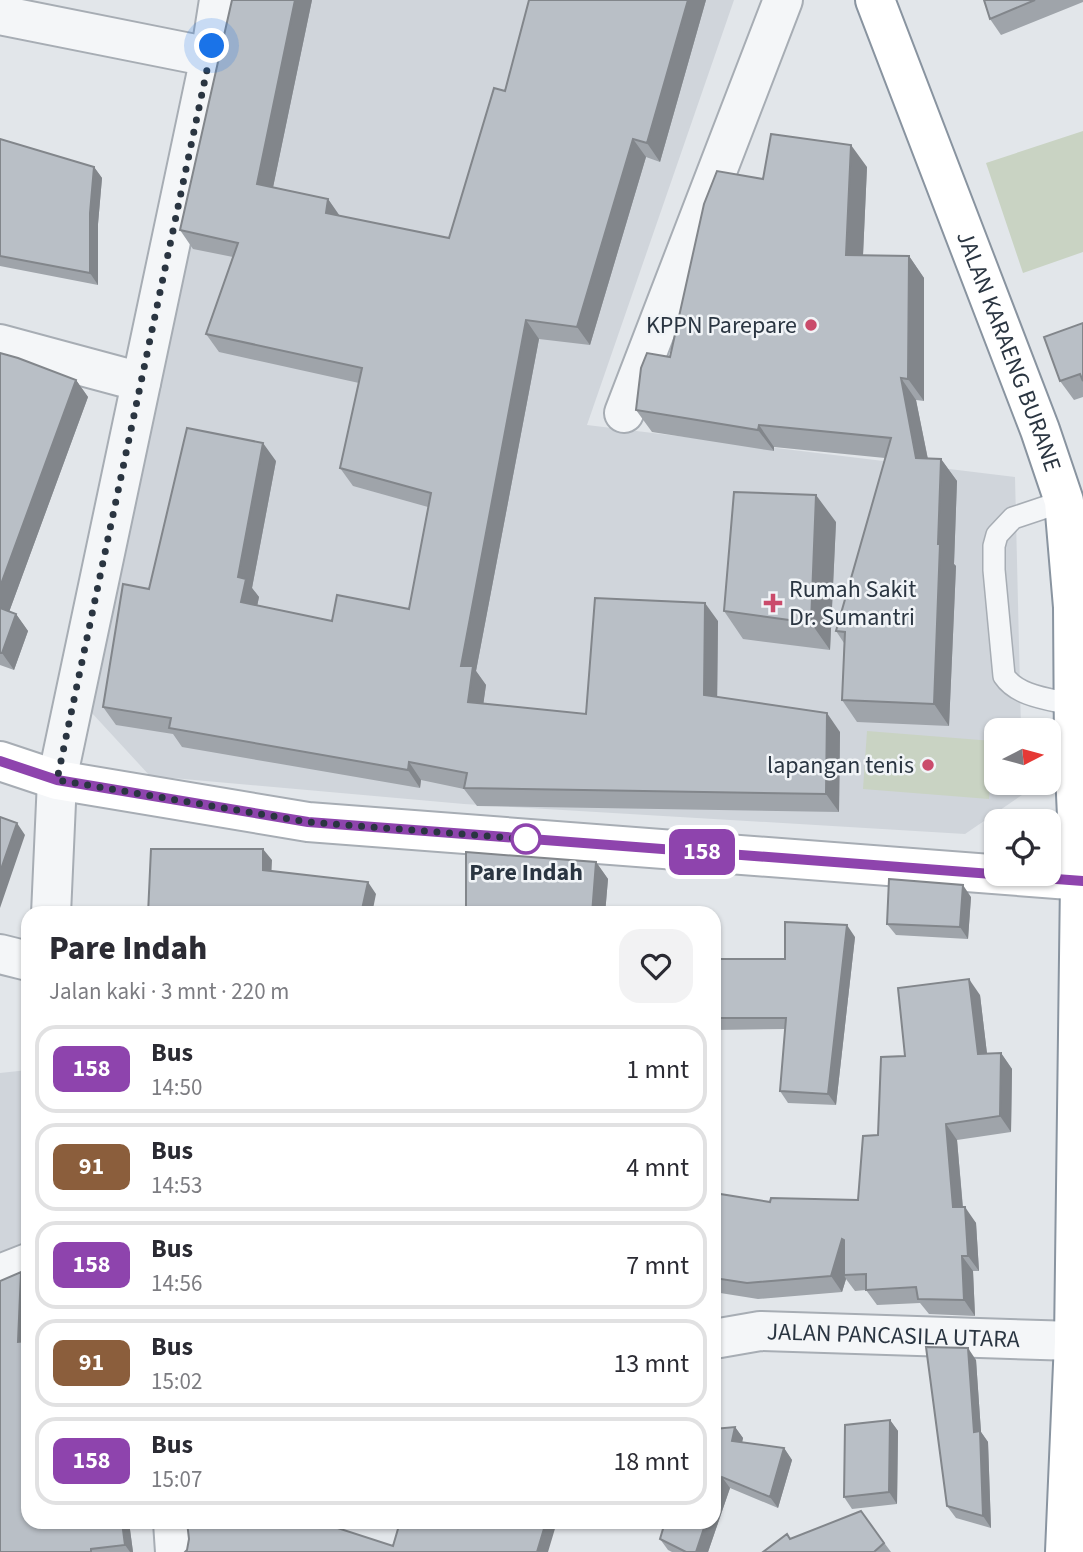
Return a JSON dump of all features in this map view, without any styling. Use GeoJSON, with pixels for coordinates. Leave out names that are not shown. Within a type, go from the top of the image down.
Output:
{"type":"FeatureCollection","features":[{"type":"Feature","properties":{"kind":"main road","name":"JALAN KARAENG BURANE"},"geometry":{"type":"LineString","coordinates":[[875,0],[1040,430],[1064,501],[1078,606],[1074,705],[1079,751],[1082,881],[1074,1341],[1077,1410],[1076,1512],[1065,1552]]}},
{"type":"Feature","properties":{"kind":"main road"},"geometry":{"type":"LineString","coordinates":[[0,761],[57,780],[308,822],[1082,881]]}},
{"type":"Feature","properties":{"kind":"street"},"geometry":{"type":"LineString","coordinates":[[51,906],[57,780],[210,57],[219,0]]}},
{"type":"Feature","properties":{"kind":"street"},"geometry":{"type":"LineString","coordinates":[[624,413],[783,0]]}},
{"type":"Feature","properties":{"kind":"street"},"geometry":{"type":"LineString","coordinates":[[0,15],[210,57]]}},
{"type":"Feature","properties":{"kind":"street"},"geometry":{"type":"LineString","coordinates":[[0,344],[141,382]]}},
{"type":"Feature","properties":{"kind":"street"},"geometry":{"type":"LineString","coordinates":[[0,954],[21,959]]}},
{"type":"Feature","properties":{"kind":"street"},"geometry":{"type":"LineString","coordinates":[[0,1274],[21,1266]]}},
{"type":"Feature","properties":{"kind":"street","name":"JALAN PANCASILA UTARA"},"geometry":{"type":"LineString","coordinates":[[721,1338],[760,1331],[1074,1341]]}},
{"type":"Feature","properties":{"kind":"street"},"geometry":{"type":"LineString","coordinates":[[173,1529],[175,1552]]}},
{"type":"Feature","properties":{"kind":"lane"},"geometry":{"type":"LineString","coordinates":[[1064,501],[1013,518],[1004,526],[997,535],[994,546],[994,570],[1004,676],[1010,686],[1026,693],[1074,705]]}},
{"type":"Feature","properties":{"kind":"shaded area"},"geometry":{"type":"Polygon","coordinates":[[[231,0],[734,0],[587,425],[1015,477],[1021,718],[984,718],[984,795],[1022,795],[1002,809],[984,809],[984,821],[965,834],[464,804],[150,776],[91,712],[231,0]]]}},
{"type":"Feature","properties":{"kind":"shaded area"},"geometry":{"type":"Polygon","coordinates":[[[21,1071],[21,1258],[0,1266],[0,1073],[21,1071]]]}},
{"type":"Feature","properties":{"kind":"green space"},"geometry":{"type":"Polygon","coordinates":[[[1083,131],[1083,252],[1023,273],[986,163],[1083,131]]]}},
{"type":"Feature","properties":{"kind":"green space","name":"lapangan tenis"},"geometry":{"type":"Polygon","coordinates":[[[867,731],[984,740],[984,795],[989,795],[989,799],[863,789],[867,731]]]}},
{"type":"Feature","properties":{"kind":"building"},"geometry":{"type":"Polygon","coordinates":[[[232,0],[295,0],[257,184],[328,199],[326,213],[449,238],[494,88],[505,91],[529,0],[688,0],[647,143],[633,139],[577,327],[526,320],[461,666],[473,666],[468,702],[586,714],[595,598],[705,603],[704,695],[827,713],[826,794],[464,788],[467,773],[409,762],[408,770],[169,728],[171,718],[103,707],[123,584],[149,589],[187,428],[263,443],[238,577],[246,579],[241,602],[332,621],[337,595],[409,609],[431,493],[340,468],[362,368],[206,334],[238,243],[180,230],[232,0]]]}},
{"type":"Feature","properties":{"kind":"building"},"geometry":{"type":"Polygon","coordinates":[[[984,0],[1035,0],[990,19],[984,0]]]}},
{"type":"Feature","properties":{"kind":"building"},"geometry":{"type":"Polygon","coordinates":[[[771,134],[851,145],[846,255],[909,256],[908,379],[901,378],[916,458],[941,459],[934,704],[842,700],[845,632],[836,631],[891,438],[759,425],[758,430],[636,410],[641,368],[647,353],[670,357],[704,204],[717,171],[763,179],[771,134]]]}},
{"type":"Feature","properties":{"kind":"building"},"geometry":{"type":"Polygon","coordinates":[[[0,139],[94,167],[90,213],[90,273],[0,256],[0,139]]]}},
{"type":"Feature","properties":{"kind":"building"},"geometry":{"type":"Polygon","coordinates":[[[1083,323],[1083,381],[1080,374],[1060,381],[1044,337],[1083,323]]]}},
{"type":"Feature","properties":{"kind":"building"},"geometry":{"type":"Polygon","coordinates":[[[0,353],[76,380],[0,587],[0,353]]]}},
{"type":"Feature","properties":{"kind":"building"},"geometry":{"type":"Polygon","coordinates":[[[734,492],[816,495],[811,623],[724,611],[734,492]]]}},
{"type":"Feature","properties":{"kind":"building"},"geometry":{"type":"Polygon","coordinates":[[[0,608],[16,614],[2,653],[0,653],[0,608]]]}},
{"type":"Feature","properties":{"kind":"building"},"geometry":{"type":"Polygon","coordinates":[[[0,817],[17,823],[0,872],[0,817]]]}},
{"type":"Feature","properties":{"kind":"building"},"geometry":{"type":"Polygon","coordinates":[[[151,849],[263,849],[263,870],[368,882],[363,906],[148,906],[151,849]]]}},
{"type":"Feature","properties":{"kind":"building"},"geometry":{"type":"Polygon","coordinates":[[[466,852],[596,862],[593,906],[466,906],[466,852]]]}},
{"type":"Feature","properties":{"kind":"building"},"geometry":{"type":"Polygon","coordinates":[[[889,879],[963,885],[960,927],[887,924],[889,879]]]}},
{"type":"Feature","properties":{"kind":"building"},"geometry":{"type":"Polygon","coordinates":[[[785,922],[847,925],[828,1094],[780,1091],[786,1018],[721,1018],[721,959],[785,959],[785,922]]]}},
{"type":"Feature","properties":{"kind":"building"},"geometry":{"type":"Polygon","coordinates":[[[969,979],[978,1054],[1001,1053],[1000,1116],[946,1124],[953,1207],[965,1207],[968,1256],[962,1256],[964,1300],[918,1299],[916,1287],[866,1290],[866,1274],[844,1275],[842,1239],[831,1276],[747,1283],[721,1279],[721,1194],[770,1202],[771,1198],[858,1200],[863,1136],[878,1135],[881,1057],[905,1056],[898,988],[969,979]]]}},
{"type":"Feature","properties":{"kind":"building"},"geometry":{"type":"Polygon","coordinates":[[[21,1272],[18,1342],[21,1342],[21,1529],[123,1529],[125,1545],[91,1549],[91,1552],[0,1552],[0,1281],[21,1272]]]}},
{"type":"Feature","properties":{"kind":"building"},"geometry":{"type":"Polygon","coordinates":[[[926,1347],[968,1348],[974,1432],[980,1431],[983,1516],[947,1506],[926,1347]]]}},
{"type":"Feature","properties":{"kind":"building"},"geometry":{"type":"Polygon","coordinates":[[[890,1420],[889,1492],[844,1497],[845,1425],[890,1420]]]}},
{"type":"Feature","properties":{"kind":"building"},"geometry":{"type":"Polygon","coordinates":[[[735,1427],[732,1441],[784,1448],[770,1497],[722,1477],[721,1480],[721,1428],[735,1427]]]}},
{"type":"Feature","properties":{"kind":"building"},"geometry":{"type":"Polygon","coordinates":[[[861,1511],[884,1543],[874,1552],[763,1552],[787,1534],[790,1539],[861,1511]]]}},
{"type":"Feature","properties":{"kind":"building"},"geometry":{"type":"Polygon","coordinates":[[[188,1529],[341,1529],[393,1546],[398,1529],[544,1529],[537,1552],[185,1552],[189,1539],[188,1529]]]}},
{"type":"Feature","properties":{"kind":"building"},"geometry":{"type":"Polygon","coordinates":[[[663,1529],[704,1529],[696,1552],[686,1552],[660,1539],[663,1529]]]}},
{"type":"Feature","properties":{"kind":"bus line","name":"158"},"geometry":{"type":"LineString","coordinates":[[0,761],[57,780],[308,822],[1083,881]]}},
{"type":"Feature","properties":{"kind":"place","name":"KPPN Parepare"},"geometry":{"type":"Point","coordinates":[811,325]}},
{"type":"Feature","properties":{"kind":"place","name":"Rumah Sakit Dr. Sumantri"},"geometry":{"type":"Point","coordinates":[773,603]}},
{"type":"Feature","properties":{"kind":"place","name":"lapangan tenis"},"geometry":{"type":"Point","coordinates":[928,765]}},
{"type":"Feature","properties":{"kind":"place","name":"Pare Indah"},"geometry":{"type":"Point","coordinates":[526,839]}},
{"type":"Feature","properties":{"kind":"route"},"geometry":{"type":"LineString","coordinates":[[212,46],[57,780],[308,822],[526,839]]}}]}
